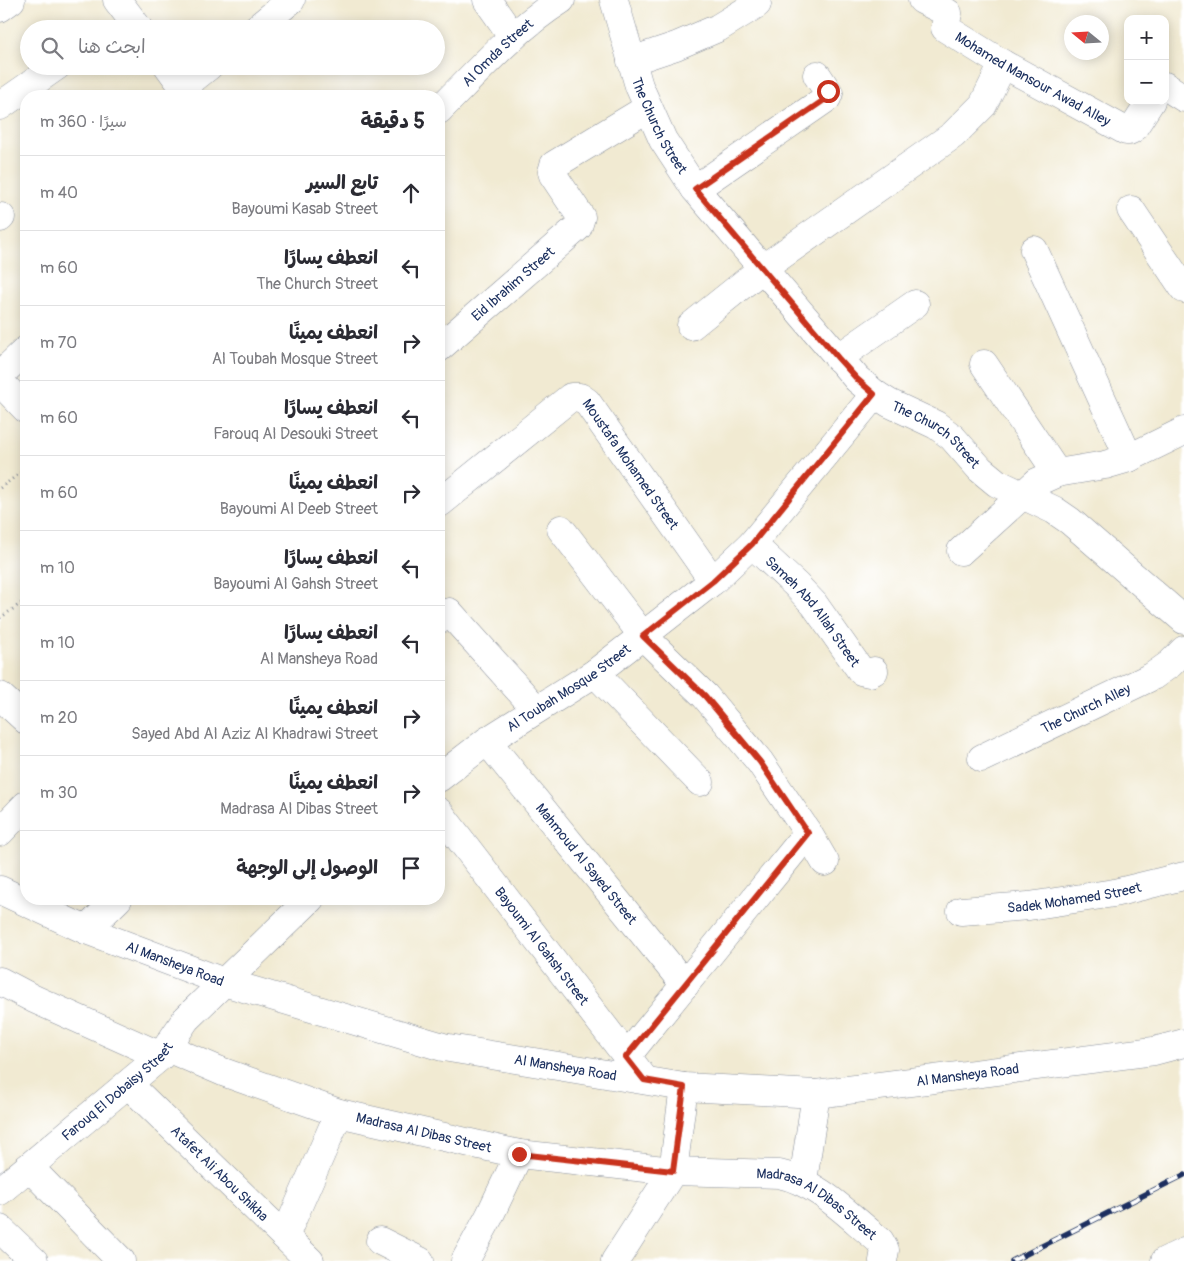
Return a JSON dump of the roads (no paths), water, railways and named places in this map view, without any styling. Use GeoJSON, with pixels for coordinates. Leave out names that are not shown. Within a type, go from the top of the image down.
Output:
{"type":"FeatureCollection","features":[{"type":"Feature","properties":{"kind":"street"},"geometry":{"type":"LineString","coordinates":[[0,8],[11,0]]}},
{"type":"Feature","properties":{"kind":"street"},"geometry":{"type":"LineString","coordinates":[[267,20],[291,0]]}},
{"type":"Feature","properties":{"kind":"street"},"geometry":{"type":"LineString","coordinates":[[487,0],[513,37]]}},
{"type":"Feature","properties":{"kind":"street","name":"Al Omda Street"},"geometry":{"type":"LineString","coordinates":[[445,104],[513,37],[561,0]]}},
{"type":"Feature","properties":{"kind":"street","name":"The Church Street"},"geometry":{"type":"LineString","coordinates":[[614,0],[631,61],[648,108],[663,140],[695,189],[857,379],[874,394],[936,425],[952,437],[980,469],[997,483],[1054,510],[1184,620]]}},
{"type":"Feature","properties":{"kind":"street","name":"Mohamed Mansour Awad Alley"},"geometry":{"type":"LineString","coordinates":[[922,0],[948,13],[945,28],[1003,64],[1128,131],[1133,129],[1148,105]]}},
{"type":"Feature","properties":{"kind":"street"},"geometry":{"type":"LineString","coordinates":[[631,61],[676,46],[718,28],[758,4]]}},
{"type":"Feature","properties":{"kind":"street"},"geometry":{"type":"LineString","coordinates":[[691,326],[762,269],[953,135],[983,105],[1003,64]]}},
{"type":"Feature","properties":{"kind":"street"},"geometry":{"type":"LineString","coordinates":[[23,90],[44,75]]}},
{"type":"Feature","properties":{"kind":"street"},"geometry":{"type":"LineString","coordinates":[[181,83],[194,75]]}},
{"type":"Feature","properties":{"kind":"street"},"geometry":{"type":"LineString","coordinates":[[695,189],[827,98],[829,92],[817,75]]}},
{"type":"Feature","properties":{"kind":"street"},"geometry":{"type":"LineString","coordinates":[[1169,89],[1184,98]]}},
{"type":"Feature","properties":{"kind":"street"},"geometry":{"type":"LineString","coordinates":[[0,106],[20,92]]}},
{"type":"Feature","properties":{"kind":"street","name":"Eid Ibrahim Street"},"geometry":{"type":"LineString","coordinates":[[445,343],[578,227],[581,217],[553,175],[554,165],[648,108]]}},
{"type":"Feature","properties":{"kind":"street"},"geometry":{"type":"LineString","coordinates":[[1132,210],[1184,288]]}},
{"type":"Feature","properties":{"kind":"street"},"geometry":{"type":"LineString","coordinates":[[1034,250],[1129,458]]}},
{"type":"Feature","properties":{"kind":"street"},"geometry":{"type":"LineString","coordinates":[[838,358],[915,304]]}},
{"type":"Feature","properties":{"kind":"street"},"geometry":{"type":"LineString","coordinates":[[0,375],[20,356]]}},
{"type":"Feature","properties":{"kind":"street"},"geometry":{"type":"LineString","coordinates":[[984,364],[1057,473]]}},
{"type":"Feature","properties":{"kind":"street"},"geometry":{"type":"LineString","coordinates":[[0,382],[20,403]]}},
{"type":"Feature","properties":{"kind":"street","name":"Al Toubah Mosque Street"},"geometry":{"type":"LineString","coordinates":[[445,773],[487,741],[595,673],[713,581],[752,544],[874,394]]}},
{"type":"Feature","properties":{"kind":"street","name":"Moustafa Mohamed Street"},"geometry":{"type":"LineString","coordinates":[[445,499],[571,397],[580,397],[587,402],[713,581]]}},
{"type":"Feature","properties":{"kind":"street"},"geometry":{"type":"LineString","coordinates":[[961,551],[1036,482],[1057,473],[1105,465],[1129,458],[1184,431]]}},
{"type":"Feature","properties":{"kind":"street"},"geometry":{"type":"LineString","coordinates":[[561,528],[643,636],[705,696],[760,762],[808,833],[825,862]]}},
{"type":"Feature","properties":{"kind":"street","name":"Sameh Abd Allah Street"},"geometry":{"type":"LineString","coordinates":[[752,544],[814,604],[861,671],[870,673],[874,671]]}},
{"type":"Feature","properties":{"kind":"street"},"geometry":{"type":"LineString","coordinates":[[445,617],[536,710]]}},
{"type":"Feature","properties":{"kind":"street","name":"The Church Alley"},"geometry":{"type":"LineString","coordinates":[[982,758],[1153,676],[1170,664],[1184,650]]}},
{"type":"Feature","properties":{"kind":"street"},"geometry":{"type":"LineString","coordinates":[[595,673],[700,782]]}},
{"type":"Feature","properties":{"kind":"street"},"geometry":{"type":"LineString","coordinates":[[0,696],[20,714]]}},
{"type":"Feature","properties":{"kind":"street","name":"Mahmoud Al Sayed Street"},"geometry":{"type":"LineString","coordinates":[[487,741],[685,985]]}},
{"type":"Feature","properties":{"kind":"street"},"geometry":{"type":"LineString","coordinates":[[0,832],[20,811]]}},
{"type":"Feature","properties":{"kind":"street","name":"Bayoumi Al Gahsh Street"},"geometry":{"type":"LineString","coordinates":[[445,820],[644,1080]]}},
{"type":"Feature","properties":{"kind":"street"},"geometry":{"type":"LineString","coordinates":[[626,1057],[808,833]]}},
{"type":"Feature","properties":{"kind":"street","name":"Sadek Mohamed Street"},"geometry":{"type":"LineString","coordinates":[[961,911],[1028,906],[1114,893],[1184,876]]}},
{"type":"Feature","properties":{"kind":"street","name":"Al Mansheya Road"},"geometry":{"type":"LineString","coordinates":[[0,890],[20,899]]}},
{"type":"Feature","properties":{"kind":"street","name":"Al Mansheya Road"},"geometry":{"type":"LineString","coordinates":[[32,905],[86,930],[224,982],[442,1047],[684,1087],[816,1094],[1154,1051],[1184,1043]]}},
{"type":"Feature","properties":{"kind":"street"},"geometry":{"type":"LineString","coordinates":[[86,930],[112,905]]}},
{"type":"Feature","properties":{"kind":"street"},"geometry":{"type":"LineString","coordinates":[[224,982],[304,905]]}},
{"type":"Feature","properties":{"kind":"street","name":"Madrasa Al Dibas Street"},"geometry":{"type":"LineString","coordinates":[[0,981],[34,999],[164,1052],[339,1113],[519,1154],[673,1171],[779,1174],[803,1181],[818,1191],[881,1251]]}},
{"type":"Feature","properties":{"kind":"street","name":"Farouq El Dobaisy Street"},"geometry":{"type":"LineString","coordinates":[[0,1191],[164,1052],[186,1019],[224,982]]}},
{"type":"Feature","properties":{"kind":"street","name":"Atafet Ali Abou Shikha"},"geometry":{"type":"LineString","coordinates":[[128,1084],[310,1261]]}},
{"type":"Feature","properties":{"kind":"street"},"geometry":{"type":"LineString","coordinates":[[615,1261],[673,1171],[684,1087]]}},
{"type":"Feature","properties":{"kind":"street"},"geometry":{"type":"LineString","coordinates":[[803,1181],[816,1094]]}},
{"type":"Feature","properties":{"kind":"street"},"geometry":{"type":"LineString","coordinates":[[285,1236],[339,1113]]}},
{"type":"Feature","properties":{"kind":"street"},"geometry":{"type":"LineString","coordinates":[[466,1261],[519,1154]]}},
{"type":"Feature","properties":{"kind":"street"},"geometry":{"type":"LineString","coordinates":[[29,1167],[121,1261]]}},
{"type":"Feature","properties":{"kind":"street"},"geometry":{"type":"LineString","coordinates":[[0,1228],[34,1261]]}},
{"type":"Feature","properties":{"kind":"street"},"geometry":{"type":"LineString","coordinates":[[380,1241],[420,1261]]}},
{"type":"Feature","properties":{"kind":"street"},"geometry":{"type":"LineString","coordinates":[[1165,1261],[1184,1252]]}},
{"type":"Feature","properties":{"kind":"railway"},"geometry":{"type":"LineString","coordinates":[[1012,1261],[1184,1175]]}}]}
